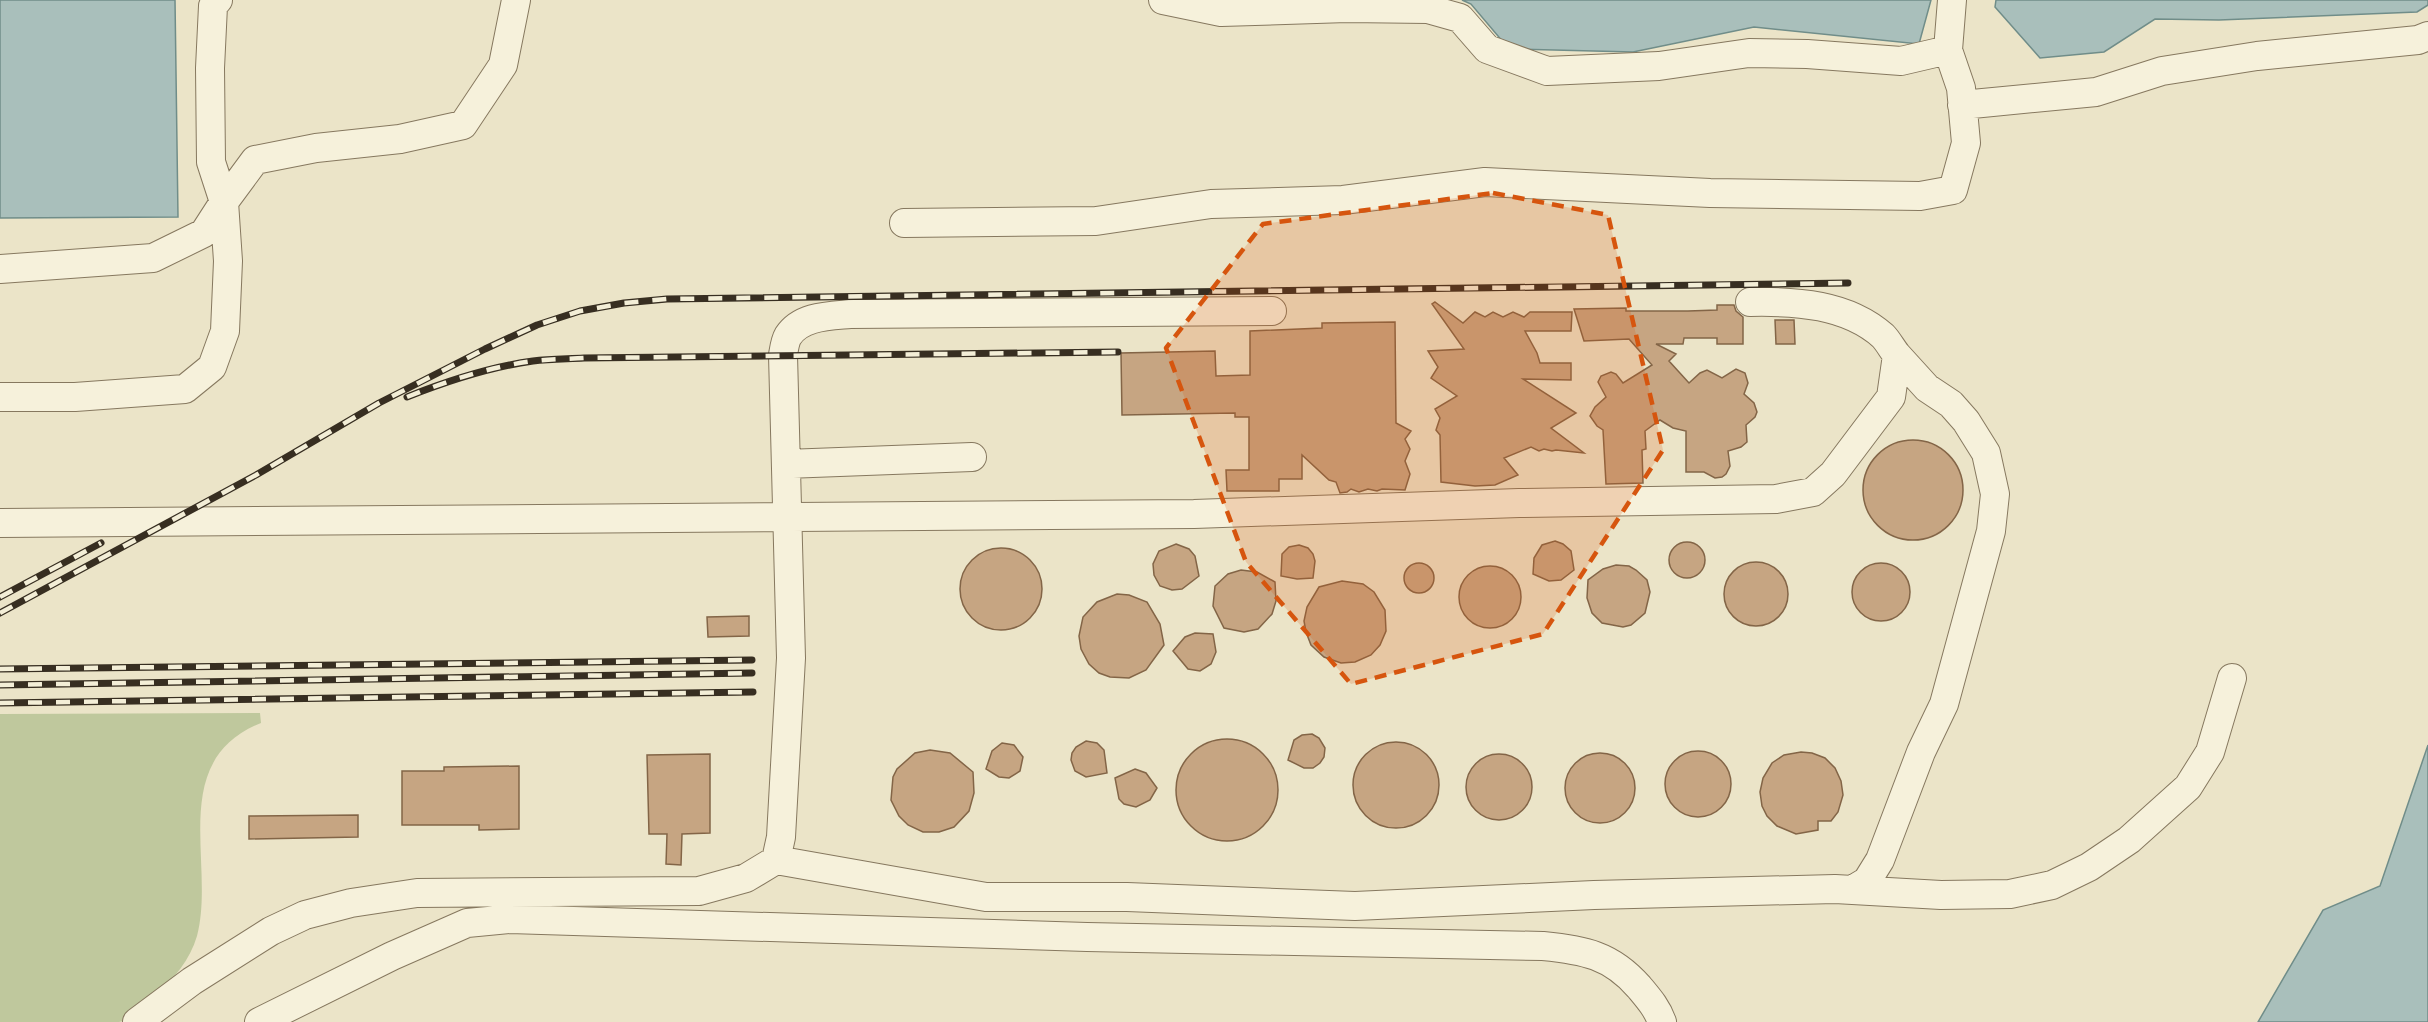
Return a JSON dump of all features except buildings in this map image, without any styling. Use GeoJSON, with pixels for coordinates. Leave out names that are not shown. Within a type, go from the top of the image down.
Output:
{"type":"FeatureCollection","features":[{"type":"Feature","properties":{"kind":"lane"},"geometry":{"type":"LineString","coordinates":[[0,397],[75,397],[185,389],[212,367],[225,331],[228,261],[224,202],[211,162],[210,68],[213,6],[218,0]]}},
{"type":"Feature","properties":{"kind":"lane"},"geometry":{"type":"LineString","coordinates":[[0,269],[153,258],[204,233],[255,160],[316,148],[400,139],[464,125],[503,65],[516,0]]}},
{"type":"Feature","properties":{"kind":"lane"},"geometry":{"type":"LineString","coordinates":[[1163,0],[1221,12],[1347,8],[1428,9],[1460,18],[1487,49],[1547,71],[1659,66],[1749,53],[1807,54],[1901,61],[1948,50]]}},
{"type":"Feature","properties":{"kind":"lane"},"geometry":{"type":"LineString","coordinates":[[904,223],[1096,221],[1210,204],[1343,200],[1485,182],[1710,193],[1920,196],[1953,190],[1966,143],[1960,88],[1948,50],[1952,0]]}},
{"type":"Feature","properties":{"kind":"lane"},"geometry":{"type":"LineString","coordinates":[[1962,105],[2096,92],[2162,71],[2257,56],[2418,40],[2428,36]]}},
{"type":"Feature","properties":{"kind":"lane"},"geometry":{"type":"LineString","coordinates":[[1750,302],[1787,302],[1832,309],[1859,321],[1883,337],[1927,388],[1951,404],[1966,421],[1986,453],[1995,494],[1991,531],[1944,704],[1921,752],[1880,860],[1868,881],[1852,890]]}},
{"type":"Feature","properties":{"kind":"lane"},"geometry":{"type":"LineString","coordinates":[[776,860],[781,837],[791,658],[783,355],[787,337],[797,327],[816,318],[850,314],[1272,310]]}},
{"type":"Feature","properties":{"kind":"lane"},"geometry":{"type":"LineString","coordinates":[[0,523],[1194,514],[1519,503],[1776,499],[1814,492],[1833,474],[1891,397],[1897,355]]}},
{"type":"Feature","properties":{"kind":"lane"},"geometry":{"type":"LineString","coordinates":[[786,464],[972,457]]}},
{"type":"Feature","properties":{"kind":"lane"},"geometry":{"type":"LineString","coordinates":[[137,1022],[199,976],[271,931],[305,915],[351,903],[427,893],[699,891],[746,878],[776,860],[986,897],[1127,897],[1355,906],[1594,895],[1852,890],[1941,895],[2010,894],[2052,885],[2090,867],[2129,840],[2188,787],[2210,752],[2232,678]]}},
{"type":"Feature","properties":{"kind":"lane"},"geometry":{"type":"LineString","coordinates":[[259,1022],[392,956],[457,927],[467,923],[510,919],[1087,937],[1543,946],[1575,949],[1602,957],[1625,970],[1657,1008],[1662,1022]]}},
{"type":"Feature","properties":{"kind":"highlighted area"},"geometry":{"type":"Polygon","coordinates":[[[1493,193],[1608,215],[1663,450],[1543,634],[1351,684],[1246,562],[1166,348],[1263,224],[1493,193]]]}},
{"type":"Feature","properties":{"kind":"green space"},"geometry":{"type":"Polygon","coordinates":[[[260,713],[261,723],[232,740],[214,762],[204,788],[200,817],[201,908],[197,936],[186,961],[175,976],[124,1021],[0,1022],[0,714],[260,713]]]}},
{"type":"Feature","properties":{"kind":"water"},"geometry":{"type":"Polygon","coordinates":[[[0,0],[175,0],[178,217],[0,218],[0,0]]]}},
{"type":"Feature","properties":{"kind":"water"},"geometry":{"type":"Polygon","coordinates":[[[1462,0],[1931,0],[1919,44],[1754,27],[1633,52],[1509,49],[1471,4],[1462,0]]]}},
{"type":"Feature","properties":{"kind":"water"},"geometry":{"type":"Polygon","coordinates":[[[1996,0],[2428,0],[2428,5],[2417,12],[2219,20],[2155,19],[2104,52],[2040,58],[1995,7],[1996,0]]]}},
{"type":"Feature","properties":{"kind":"water"},"geometry":{"type":"Polygon","coordinates":[[[2428,745],[2428,1022],[2258,1022],[2323,910],[2380,886],[2428,745]]]}},
{"type":"Feature","properties":{"kind":"railway"},"geometry":{"type":"LineString","coordinates":[[0,613],[256,475],[379,403],[485,349],[537,325],[580,311],[624,303],[667,299],[1848,283]]}},
{"type":"Feature","properties":{"kind":"railway"},"geometry":{"type":"LineString","coordinates":[[407,397],[484,371],[546,360],[1118,352]]}},
{"type":"Feature","properties":{"kind":"railway"},"geometry":{"type":"LineString","coordinates":[[0,597],[101,543]]}},
{"type":"Feature","properties":{"kind":"railway"},"geometry":{"type":"LineString","coordinates":[[0,669],[752,660]]}},
{"type":"Feature","properties":{"kind":"railway"},"geometry":{"type":"LineString","coordinates":[[0,685],[752,673]]}},
{"type":"Feature","properties":{"kind":"railway"},"geometry":{"type":"LineString","coordinates":[[0,703],[753,692]]}}]}
